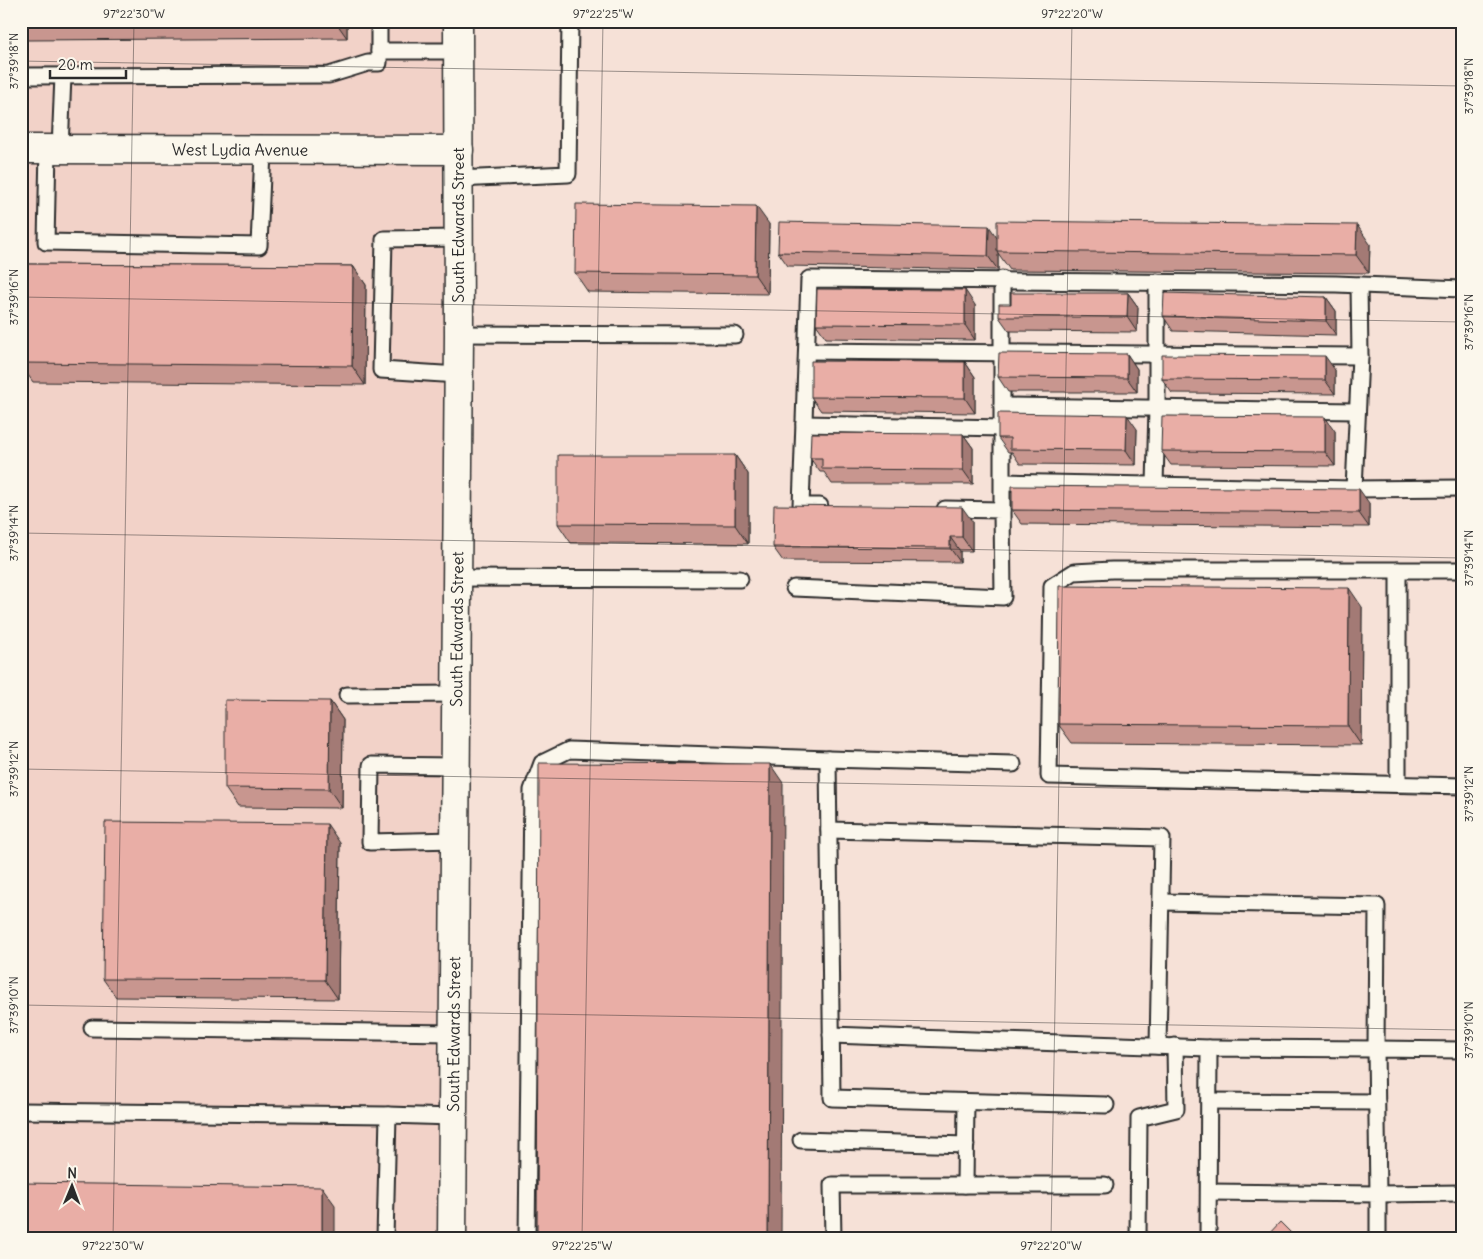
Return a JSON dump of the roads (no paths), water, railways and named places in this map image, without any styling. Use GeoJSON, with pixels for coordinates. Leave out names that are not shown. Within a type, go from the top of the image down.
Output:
{"type":"FeatureCollection","features":[{"type":"Feature","properties":{"kind":"street","name":"South Edwards Street"},"geometry":{"type":"LineString","coordinates":[[452,1238],[454,766],[459,334],[458,21]]}},
{"type":"Feature","properties":{"kind":"street","name":"West Lydia Avenue"},"geometry":{"type":"LineString","coordinates":[[43,149],[458,150]]}},
{"type":"Feature","properties":{"kind":"lane"},"geometry":{"type":"LineString","coordinates":[[21,76],[329,75],[368,64],[379,63],[380,21]]}},
{"type":"Feature","properties":{"kind":"lane"},"geometry":{"type":"LineString","coordinates":[[458,179],[568,174],[570,21]]}},
{"type":"Feature","properties":{"kind":"lane"},"geometry":{"type":"LineString","coordinates":[[379,51],[457,51]]}},
{"type":"Feature","properties":{"kind":"lane"},"geometry":{"type":"LineString","coordinates":[[63,76],[43,149],[46,242],[259,246],[263,151]]}},
{"type":"Feature","properties":{"kind":"lane"},"geometry":{"type":"LineString","coordinates":[[458,238],[384,239],[381,370],[458,375]]}},
{"type":"Feature","properties":{"kind":"lane"},"geometry":{"type":"LineString","coordinates":[[840,507],[802,506],[809,279],[1002,279],[1359,285],[1462,289]]}},
{"type":"Feature","properties":{"kind":"lane"},"geometry":{"type":"LineString","coordinates":[[794,588],[1003,597],[1002,279]]}},
{"type":"Feature","properties":{"kind":"lane"},"geometry":{"type":"LineString","coordinates":[[1155,485],[1157,282]]}},
{"type":"Feature","properties":{"kind":"lane"},"geometry":{"type":"LineString","coordinates":[[1354,489],[1360,356],[1359,285]]}},
{"type":"Feature","properties":{"kind":"lane"},"geometry":{"type":"LineString","coordinates":[[459,334],[734,335]]}},
{"type":"Feature","properties":{"kind":"lane"},"geometry":{"type":"LineString","coordinates":[[806,351],[1360,356]]}},
{"type":"Feature","properties":{"kind":"lane"},"geometry":{"type":"LineString","coordinates":[[1002,406],[1357,411]]}},
{"type":"Feature","properties":{"kind":"lane"},"geometry":{"type":"LineString","coordinates":[[804,424],[1003,428]]}},
{"type":"Feature","properties":{"kind":"lane"},"geometry":{"type":"LineString","coordinates":[[1003,482],[1354,489],[1462,488]]}},
{"type":"Feature","properties":{"kind":"lane"},"geometry":{"type":"LineString","coordinates":[[926,509],[1002,510]]}},
{"type":"Feature","properties":{"kind":"lane"},"geometry":{"type":"LineString","coordinates":[[1462,570],[1112,570],[1074,572],[1052,586],[1049,776],[1462,786]]}},
{"type":"Feature","properties":{"kind":"lane"},"geometry":{"type":"LineString","coordinates":[[1398,570],[1398,784]]}},
{"type":"Feature","properties":{"kind":"lane"},"geometry":{"type":"LineString","coordinates":[[456,578],[740,579]]}},
{"type":"Feature","properties":{"kind":"lane"},"geometry":{"type":"LineString","coordinates":[[347,695],[455,694]]}},
{"type":"Feature","properties":{"kind":"lane"},"geometry":{"type":"LineString","coordinates":[[527,1238],[532,790],[542,763],[569,750],[1013,764]]}},
{"type":"Feature","properties":{"kind":"lane"},"geometry":{"type":"LineString","coordinates":[[828,759],[832,1098],[1106,1106]]}},
{"type":"Feature","properties":{"kind":"lane"},"geometry":{"type":"LineString","coordinates":[[454,766],[372,765],[370,842],[455,840]]}},
{"type":"Feature","properties":{"kind":"lane"},"geometry":{"type":"LineString","coordinates":[[829,830],[1162,838],[1158,1046]]}},
{"type":"Feature","properties":{"kind":"lane"},"geometry":{"type":"LineString","coordinates":[[1162,902],[1377,906],[1378,1238]]}},
{"type":"Feature","properties":{"kind":"lane"},"geometry":{"type":"LineString","coordinates":[[92,1028],[452,1033]]}},
{"type":"Feature","properties":{"kind":"lane"},"geometry":{"type":"LineString","coordinates":[[831,1035],[1209,1048],[1462,1050]]}},
{"type":"Feature","properties":{"kind":"lane"},"geometry":{"type":"LineString","coordinates":[[1138,1238],[1139,1118],[1176,1109],[1175,1046]]}},
{"type":"Feature","properties":{"kind":"lane"},"geometry":{"type":"LineString","coordinates":[[1208,1238],[1209,1048]]}},
{"type":"Feature","properties":{"kind":"lane"},"geometry":{"type":"LineString","coordinates":[[1209,1101],[1377,1102]]}},
{"type":"Feature","properties":{"kind":"lane"},"geometry":{"type":"LineString","coordinates":[[965,1185],[966,1102]]}},
{"type":"Feature","properties":{"kind":"lane"},"geometry":{"type":"LineString","coordinates":[[21,1112],[388,1115],[452,1118]]}},
{"type":"Feature","properties":{"kind":"lane"},"geometry":{"type":"LineString","coordinates":[[386,1238],[388,1115]]}},
{"type":"Feature","properties":{"kind":"lane"},"geometry":{"type":"LineString","coordinates":[[800,1140],[966,1145]]}},
{"type":"Feature","properties":{"kind":"lane"},"geometry":{"type":"LineString","coordinates":[[833,1238],[832,1185],[1105,1185]]}},
{"type":"Feature","properties":{"kind":"lane"},"geometry":{"type":"LineString","coordinates":[[1209,1192],[1462,1194]]}}]}
